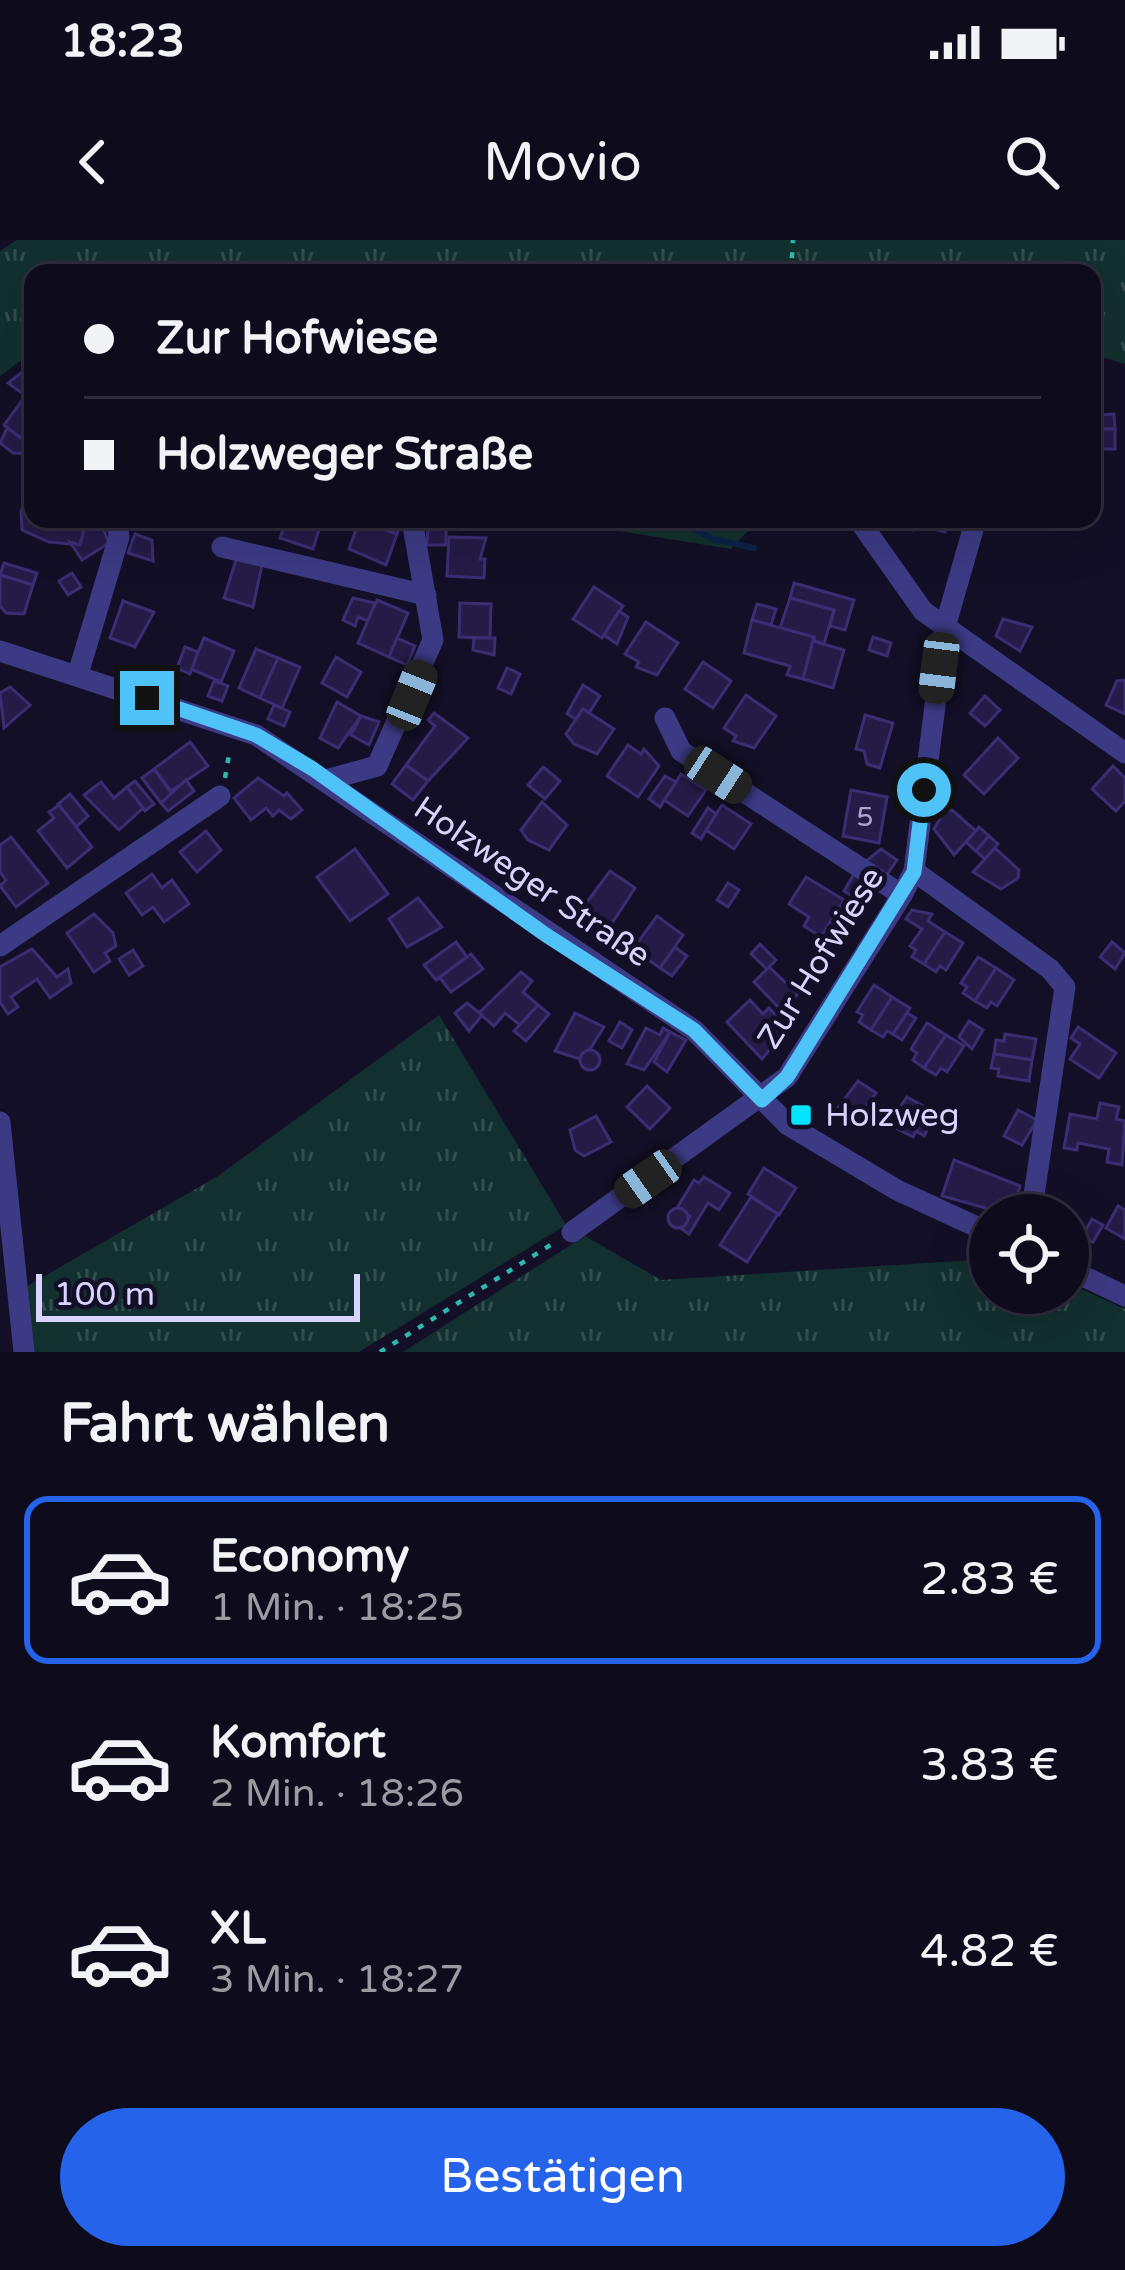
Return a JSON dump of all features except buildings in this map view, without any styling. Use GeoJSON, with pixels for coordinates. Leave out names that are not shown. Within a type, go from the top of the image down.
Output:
{"type":"FeatureCollection","features":[{"type":"Feature","properties":{"kind":"street"},"geometry":{"type":"LineString","coordinates":[[78,674],[118,528]]}},
{"type":"Feature","properties":{"kind":"street"},"geometry":{"type":"LineString","coordinates":[[326,780],[377,766],[433,640],[413,528]]}},
{"type":"Feature","properties":{"kind":"street"},"geometry":{"type":"LineString","coordinates":[[864,528],[923,611],[1125,753]]}},
{"type":"Feature","properties":{"kind":"street","name":"Zur Hofwiese"},"geometry":{"type":"LineString","coordinates":[[572,1232],[762,1100],[787,1077],[902,895],[914,872],[944,627],[973,528]]}},
{"type":"Feature","properties":{"kind":"street"},"geometry":{"type":"LineString","coordinates":[[222,547],[426,595]]}},
{"type":"Feature","properties":{"kind":"street","name":"Holzweger Straße"},"geometry":{"type":"LineString","coordinates":[[0,651],[256,735],[546,935],[694,1030],[788,1125],[897,1190],[969,1223]]}},
{"type":"Feature","properties":{"kind":"street"},"geometry":{"type":"LineString","coordinates":[[665,718],[681,751],[902,895]]}},
{"type":"Feature","properties":{"kind":"street"},"geometry":{"type":"LineString","coordinates":[[0,946],[220,796]]}},
{"type":"Feature","properties":{"kind":"street"},"geometry":{"type":"LineString","coordinates":[[914,872],[1050,969],[1065,987],[1034,1194]]}},
{"type":"Feature","properties":{"kind":"street"},"geometry":{"type":"LineString","coordinates":[[0,1122],[24,1352]]}},
{"type":"Feature","properties":{"kind":"street"},"geometry":{"type":"LineString","coordinates":[[1089,1279],[1125,1295]]}},
{"type":"Feature","properties":{"kind":"path"},"geometry":{"type":"LineString","coordinates":[[216,723],[232,756],[220,796]]}},
{"type":"Feature","properties":{"kind":"path"},"geometry":{"type":"LineString","coordinates":[[380,1352],[572,1232]]}},
{"type":"Feature","properties":{"kind":"green space"},"geometry":{"type":"Polygon","coordinates":[[[17,240],[1125,240],[1125,364],[1101,357],[1101,264],[24,264],[24,358],[0,376],[0,251],[17,240]]]}},
{"type":"Feature","properties":{"kind":"green space"},"geometry":{"type":"Polygon","coordinates":[[[574,528],[751,528],[731,549],[574,528]]]}},
{"type":"Feature","properties":{"kind":"green space"},"geometry":{"type":"Polygon","coordinates":[[[439,1015],[566,1225],[359,1352],[32,1352],[24,1288],[218,1176],[439,1015]]]}},
{"type":"Feature","properties":{"kind":"green space"},"geometry":{"type":"Polygon","coordinates":[[[585,1236],[661,1280],[969,1260],[969,1314],[1089,1314],[1089,1293],[1125,1309],[1125,1352],[403,1352],[585,1236]]]}},
{"type":"Feature","properties":{"kind":"waterway"},"geometry":{"type":"LineString","coordinates":[[692,528],[713,539],[754,548]]}},
{"type":"Feature","properties":{"kind":"place","name":"Holzweg"},"geometry":{"type":"Point","coordinates":[801,1115]}},
{"type":"Feature","properties":{"kind":"route"},"geometry":{"type":"LineString","coordinates":[[147,698],[256,735],[313,769],[546,935],[694,1030],[762,1100],[787,1077],[902,895],[914,872],[924,790]]}}]}
